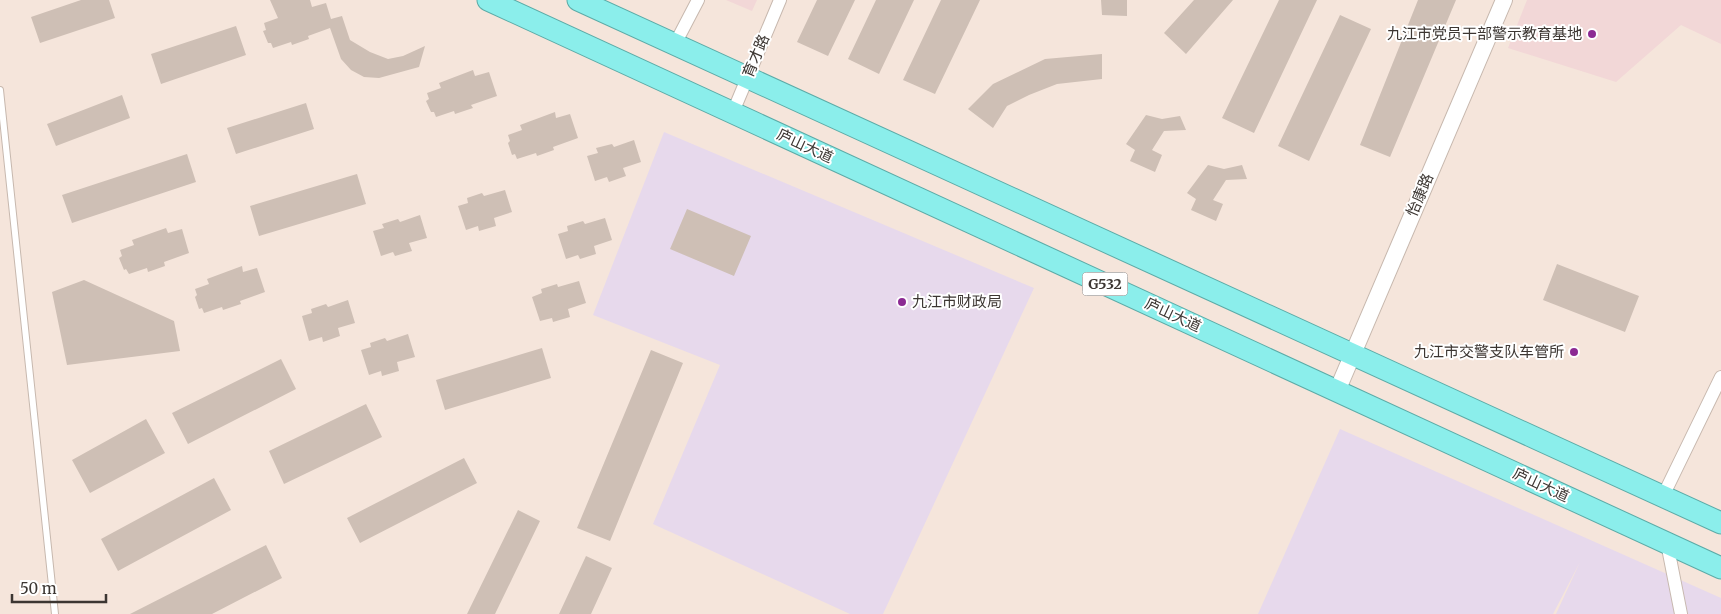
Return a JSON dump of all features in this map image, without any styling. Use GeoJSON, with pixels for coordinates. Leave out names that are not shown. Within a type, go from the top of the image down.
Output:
{"type":"FeatureCollection","features":[{"type":"Feature","properties":{"kind":"highway","name":"庐山大道"},"geometry":{"type":"LineString","coordinates":[[488,0],[1721,568]]}},
{"type":"Feature","properties":{"kind":"highway","name":"G532"},"geometry":{"type":"LineString","coordinates":[[578,0],[1721,523]]}},
{"type":"Feature","properties":{"kind":"street"},"geometry":{"type":"LineString","coordinates":[[675,44],[698,0]]}},
{"type":"Feature","properties":{"kind":"street","name":"育才路"},"geometry":{"type":"LineString","coordinates":[[733,112],[780,0]]}},
{"type":"Feature","properties":{"kind":"street","name":"怡康路"},"geometry":{"type":"LineString","coordinates":[[1337,391],[1504,0]]}},
{"type":"Feature","properties":{"kind":"street"},"geometry":{"type":"LineString","coordinates":[[1663,496],[1721,377]]}},
{"type":"Feature","properties":{"kind":"street"},"geometry":{"type":"LineString","coordinates":[[1667,543],[1681,614]]}},
{"type":"Feature","properties":{"kind":"lane"},"geometry":{"type":"LineString","coordinates":[[0,90],[56,614]]}},
{"type":"Feature","properties":{"kind":"shaded area"},"geometry":{"type":"Polygon","coordinates":[[[726,0],[757,0],[752,11],[726,0]]]}},
{"type":"Feature","properties":{"kind":"shaded area","name":"九江市党员干部警示教育基地"},"geometry":{"type":"Polygon","coordinates":[[[1527,0],[1721,0],[1721,44],[1681,25],[1616,82],[1508,48],[1527,0]]]}},
{"type":"Feature","properties":{"kind":"shaded area","name":"九江市财政局"},"geometry":{"type":"Polygon","coordinates":[[[664,132],[1034,288],[883,614],[850,614],[653,524],[720,365],[593,315],[664,132]]]}},
{"type":"Feature","properties":{"kind":"shaded area"},"geometry":{"type":"Polygon","coordinates":[[[1340,429],[1721,598],[1721,614],[1556,614],[1580,562],[1553,614],[1258,614],[1340,429]]]}},
{"type":"Feature","properties":{"kind":"building"},"geometry":{"type":"Polygon","coordinates":[[[81,0],[109,0],[115,18],[40,43],[31,17],[81,0]]]}},
{"type":"Feature","properties":{"kind":"building"},"geometry":{"type":"Polygon","coordinates":[[[270,0],[310,0],[312,7],[326,3],[331,19],[342,16],[350,40],[370,52],[388,59],[403,56],[425,46],[419,67],[379,78],[364,77],[351,70],[341,59],[330,28],[308,36],[309,39],[292,45],[291,42],[273,48],[271,43],[268,43],[263,31],[266,30],[264,23],[278,18],[270,0]]]}},
{"type":"Feature","properties":{"kind":"building"},"geometry":{"type":"Polygon","coordinates":[[[817,0],[855,0],[828,56],[797,42],[817,0]]]}},
{"type":"Feature","properties":{"kind":"building"},"geometry":{"type":"Polygon","coordinates":[[[876,0],[914,0],[879,74],[848,59],[876,0]]]}},
{"type":"Feature","properties":{"kind":"building"},"geometry":{"type":"Polygon","coordinates":[[[941,0],[980,0],[935,94],[903,80],[941,0]]]}},
{"type":"Feature","properties":{"kind":"building"},"geometry":{"type":"Polygon","coordinates":[[[1101,0],[1127,0],[1127,16],[1102,15],[1101,0]]]}},
{"type":"Feature","properties":{"kind":"building"},"geometry":{"type":"Polygon","coordinates":[[[1194,0],[1233,0],[1186,54],[1164,33],[1194,0]]]}},
{"type":"Feature","properties":{"kind":"building"},"geometry":{"type":"Polygon","coordinates":[[[1279,0],[1317,0],[1254,133],[1222,118],[1279,0]]]}},
{"type":"Feature","properties":{"kind":"building"},"geometry":{"type":"Polygon","coordinates":[[[1418,0],[1456,0],[1390,157],[1360,145],[1418,0]]]}},
{"type":"Feature","properties":{"kind":"building"},"geometry":{"type":"Polygon","coordinates":[[[1340,15],[1371,29],[1309,161],[1278,146],[1340,15]]]}},
{"type":"Feature","properties":{"kind":"building"},"geometry":{"type":"Polygon","coordinates":[[[236,26],[246,55],[161,84],[151,54],[236,26]]]}},
{"type":"Feature","properties":{"kind":"building"},"geometry":{"type":"Polygon","coordinates":[[[1102,54],[1102,79],[1057,84],[1029,95],[1007,106],[993,128],[968,109],[993,84],[1045,59],[1102,54]]]}},
{"type":"Feature","properties":{"kind":"building"},"geometry":{"type":"Polygon","coordinates":[[[473,70],[475,76],[489,72],[497,96],[471,105],[473,108],[455,114],[454,111],[436,117],[434,112],[431,112],[426,101],[429,99],[427,93],[441,88],[439,83],[473,70]]]}},
{"type":"Feature","properties":{"kind":"building"},"geometry":{"type":"Polygon","coordinates":[[[122,95],[130,118],[56,146],[47,124],[122,95]]]}},
{"type":"Feature","properties":{"kind":"building"},"geometry":{"type":"Polygon","coordinates":[[[306,103],[314,129],[236,154],[227,128],[306,103]]]}},
{"type":"Feature","properties":{"kind":"building"},"geometry":{"type":"Polygon","coordinates":[[[555,112],[556,118],[570,114],[578,138],[553,147],[554,150],[537,156],[536,153],[517,159],[515,154],[512,155],[508,143],[510,141],[508,135],[522,130],[520,125],[555,112]]]}},
{"type":"Feature","properties":{"kind":"building"},"geometry":{"type":"Polygon","coordinates":[[[1146,115],[1162,119],[1180,116],[1186,130],[1164,131],[1152,150],[1162,155],[1155,172],[1130,161],[1135,150],[1126,144],[1146,115]]]}},
{"type":"Feature","properties":{"kind":"building"},"geometry":{"type":"Polygon","coordinates":[[[634,140],[641,162],[623,168],[626,176],[609,182],[607,177],[595,181],[587,156],[598,153],[596,148],[612,144],[614,147],[634,140]]]}},
{"type":"Feature","properties":{"kind":"building"},"geometry":{"type":"Polygon","coordinates":[[[187,154],[196,182],[72,223],[62,195],[187,154]]]}},
{"type":"Feature","properties":{"kind":"building"},"geometry":{"type":"Polygon","coordinates":[[[1208,165],[1224,169],[1242,165],[1247,179],[1226,180],[1213,200],[1223,204],[1216,221],[1191,210],[1196,199],[1187,193],[1208,165]]]}},
{"type":"Feature","properties":{"kind":"building"},"geometry":{"type":"Polygon","coordinates":[[[357,174],[366,204],[259,236],[250,206],[357,174]]]}},
{"type":"Feature","properties":{"kind":"building"},"geometry":{"type":"Polygon","coordinates":[[[505,190],[512,212],[494,218],[496,226],[479,231],[478,226],[466,230],[458,206],[468,203],[467,198],[482,193],[484,196],[505,190]]]}},
{"type":"Feature","properties":{"kind":"building"},"geometry":{"type":"Polygon","coordinates":[[[687,209],[751,236],[734,276],[670,249],[687,209]]]}},
{"type":"Feature","properties":{"kind":"building"},"geometry":{"type":"Polygon","coordinates":[[[420,215],[427,238],[409,243],[412,251],[395,256],[393,252],[381,256],[373,231],[384,228],[382,224],[398,219],[400,222],[420,215]]]}},
{"type":"Feature","properties":{"kind":"building"},"geometry":{"type":"Polygon","coordinates":[[[605,218],[612,240],[594,246],[596,254],[580,259],[578,255],[566,259],[558,234],[568,231],[567,226],[583,221],[585,224],[605,218]]]}},
{"type":"Feature","properties":{"kind":"building"},"geometry":{"type":"Polygon","coordinates":[[[166,228],[168,233],[182,229],[189,253],[164,262],[165,266],[148,272],[147,268],[129,274],[126,269],[124,270],[119,258],[122,256],[120,250],[134,245],[132,240],[166,228]]]}},
{"type":"Feature","properties":{"kind":"building"},"geometry":{"type":"Polygon","coordinates":[[[1557,264],[1639,296],[1625,332],[1543,300],[1557,264]]]}},
{"type":"Feature","properties":{"kind":"building"},"geometry":{"type":"Polygon","coordinates":[[[242,266],[243,272],[257,268],[265,292],[240,301],[241,304],[223,310],[222,307],[204,313],[202,308],[199,309],[195,297],[197,295],[195,289],[209,284],[207,279],[242,266]]]}},
{"type":"Feature","properties":{"kind":"building"},"geometry":{"type":"Polygon","coordinates":[[[84,280],[174,321],[180,351],[67,365],[52,292],[84,280]]]}},
{"type":"Feature","properties":{"kind":"building"},"geometry":{"type":"Polygon","coordinates":[[[579,281],[586,303],[568,309],[570,317],[553,322],[552,318],[540,321],[532,297],[542,293],[541,289],[557,284],[558,287],[579,281]]]}},
{"type":"Feature","properties":{"kind":"building"},"geometry":{"type":"Polygon","coordinates":[[[348,300],[355,323],[338,328],[340,336],[323,342],[322,337],[309,341],[302,316],[312,313],[311,309],[326,304],[328,307],[348,300]]]}},
{"type":"Feature","properties":{"kind":"building"},"geometry":{"type":"Polygon","coordinates":[[[408,334],[415,357],[397,362],[399,371],[382,376],[381,371],[369,375],[361,350],[371,347],[370,343],[385,338],[387,341],[408,334]]]}},
{"type":"Feature","properties":{"kind":"building"},"geometry":{"type":"Polygon","coordinates":[[[542,348],[551,378],[445,410],[436,380],[542,348]]]}},
{"type":"Feature","properties":{"kind":"building"},"geometry":{"type":"Polygon","coordinates":[[[651,350],[683,363],[610,541],[577,528],[651,350]]]}},
{"type":"Feature","properties":{"kind":"building"},"geometry":{"type":"Polygon","coordinates":[[[281,359],[296,389],[188,444],[172,413],[281,359]]]}},
{"type":"Feature","properties":{"kind":"building"},"geometry":{"type":"Polygon","coordinates":[[[366,404],[382,437],[284,484],[269,451],[366,404]]]}},
{"type":"Feature","properties":{"kind":"building"},"geometry":{"type":"Polygon","coordinates":[[[146,419],[165,453],[90,493],[72,460],[146,419]]]}},
{"type":"Feature","properties":{"kind":"building"},"geometry":{"type":"Polygon","coordinates":[[[464,458],[477,483],[360,543],[347,518],[464,458]]]}},
{"type":"Feature","properties":{"kind":"building"},"geometry":{"type":"Polygon","coordinates":[[[214,478],[231,510],[118,571],[101,539],[214,478]]]}},
{"type":"Feature","properties":{"kind":"building"},"geometry":{"type":"Polygon","coordinates":[[[518,510],[540,521],[495,614],[467,614],[518,510]]]}},
{"type":"Feature","properties":{"kind":"building"},"geometry":{"type":"Polygon","coordinates":[[[266,545],[282,578],[212,614],[130,614],[266,545]]]}},
{"type":"Feature","properties":{"kind":"building"},"geometry":{"type":"Polygon","coordinates":[[[586,556],[612,568],[591,614],[559,614],[586,556]]]}},
{"type":"Feature","properties":{"kind":"place","name":"九江市党员干部警示教育基地"},"geometry":{"type":"Point","coordinates":[1592,34]}},
{"type":"Feature","properties":{"kind":"place","name":"九江市财政局"},"geometry":{"type":"Point","coordinates":[902,302]}},
{"type":"Feature","properties":{"kind":"place","name":"九江市交警支队车管所"},"geometry":{"type":"Point","coordinates":[1574,352]}}]}
